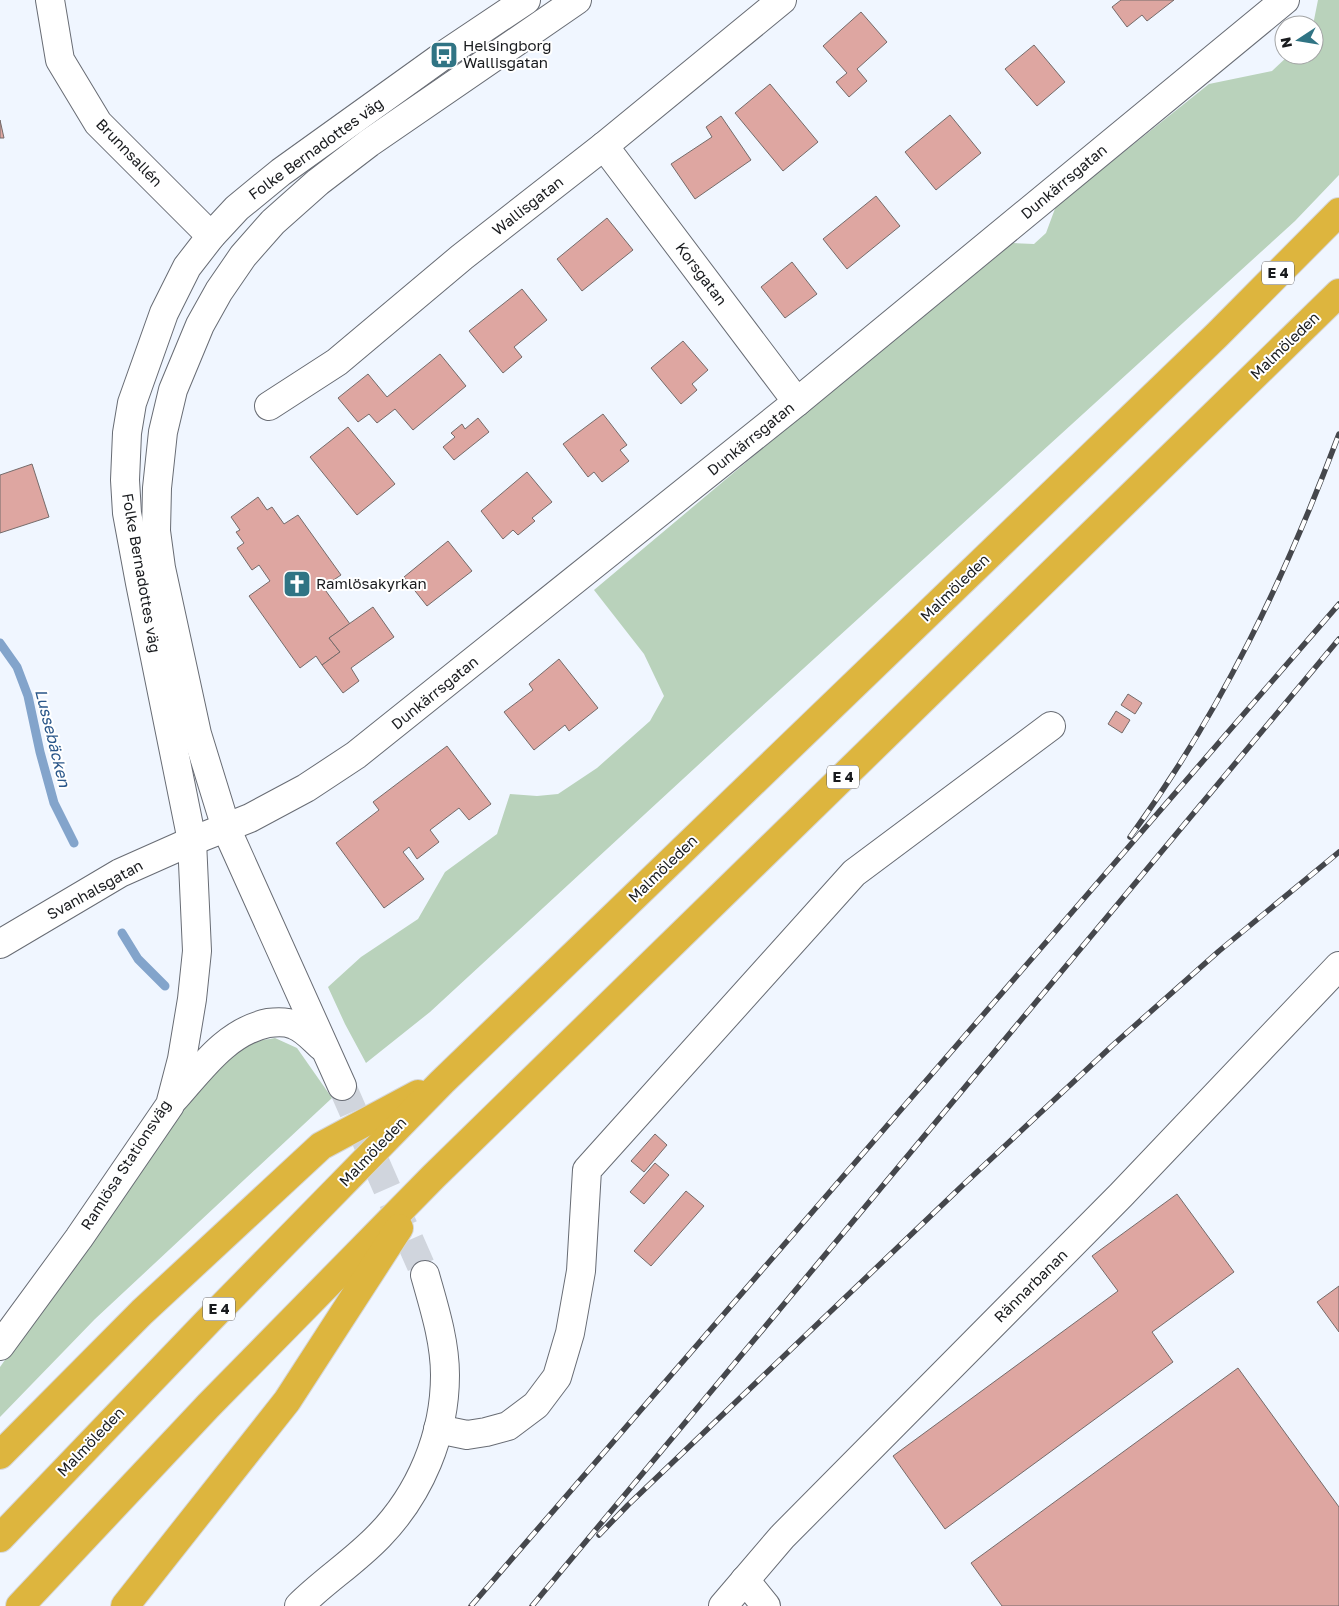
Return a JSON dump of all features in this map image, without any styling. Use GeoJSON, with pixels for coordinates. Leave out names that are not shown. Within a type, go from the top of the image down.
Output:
{"type":"FeatureCollection","features":[{"type":"Feature","properties":{"kind":"highway","name":"Malmöleden"},"geometry":{"type":"LineString","coordinates":[[0,1538],[211,1318],[442,1082],[1217,335],[1339,212]]}},
{"type":"Feature","properties":{"kind":"highway","name":"Malmöleden"},"geometry":{"type":"LineString","coordinates":[[20,1606],[208,1406],[433,1177],[1339,293]]}},
{"type":"Feature","properties":{"kind":"highway"},"geometry":{"type":"LineString","coordinates":[[0,1455],[142,1312],[321,1146],[442,1082]]}},
{"type":"Feature","properties":{"kind":"highway"},"geometry":{"type":"LineString","coordinates":[[126,1606],[287,1401],[433,1177]]}},
{"type":"Feature","properties":{"kind":"street","name":"Brunnsallén"},"geometry":{"type":"LineString","coordinates":[[50,0],[60,60],[98,123],[211,236]]}},
{"type":"Feature","properties":{"kind":"street","name":"Folke Bernadottes väg"},"geometry":{"type":"LineString","coordinates":[[192,841],[128,512],[125,480],[127,434],[132,403],[164,314],[187,267],[211,236],[237,208],[281,172],[444,55],[526,0]]}},
{"type":"Feature","properties":{"kind":"street","name":"Folke Bernadottes väg"},"geometry":{"type":"LineString","coordinates":[[226,828],[197,734],[161,568],[156,531],[158,463],[163,432],[173,390],[200,325],[219,291],[243,256],[273,222],[318,182],[369,143],[577,0]]}},
{"type":"Feature","properties":{"kind":"street","name":"Wallisgatan"},"geometry":{"type":"LineString","coordinates":[[269,406],[336,362],[462,257],[604,146],[782,0]]}},
{"type":"Feature","properties":{"kind":"street","name":"Dunkärrsgatan"},"geometry":{"type":"LineString","coordinates":[[192,841],[250,818],[306,788],[356,755],[797,402],[1285,0]]}},
{"type":"Feature","properties":{"kind":"street","name":"Korsgatan"},"geometry":{"type":"LineString","coordinates":[[604,146],[797,402]]}},
{"type":"Feature","properties":{"kind":"street"},"geometry":{"type":"LineString","coordinates":[[438,1428],[467,1435],[486,1432],[508,1426],[536,1405],[557,1377],[570,1333],[581,1272],[587,1170],[854,872],[1051,726]]}},
{"type":"Feature","properties":{"kind":"street"},"geometry":{"type":"LineString","coordinates":[[226,828],[342,1086]]}},
{"type":"Feature","properties":{"kind":"street","name":"Svanhalsgatan"},"geometry":{"type":"LineString","coordinates":[[0,944],[120,873],[192,841]]}},
{"type":"Feature","properties":{"kind":"street","name":"Ramlösa Stationsväg"},"geometry":{"type":"LineString","coordinates":[[0,1346],[79,1238],[170,1105],[182,1059],[198,950],[192,841]]}},
{"type":"Feature","properties":{"kind":"street","name":"Rännarbanan"},"geometry":{"type":"LineString","coordinates":[[723,1606],[782,1537],[1121,1196],[1339,966]]}},
{"type":"Feature","properties":{"kind":"street"},"geometry":{"type":"LineString","coordinates":[[170,1105],[233,1037],[254,1027],[272,1022],[284,1022],[295,1025],[306,1032],[326,1051]]}},
{"type":"Feature","properties":{"kind":"street"},"geometry":{"type":"LineString","coordinates":[[299,1606],[380,1536],[407,1502],[430,1458],[438,1428],[445,1375],[441,1336],[425,1275]]}},
{"type":"Feature","properties":{"kind":"street"},"geometry":{"type":"LineString","coordinates":[[745,1580],[766,1606]]}},
{"type":"Feature","properties":{"kind":"green space"},"geometry":{"type":"Polygon","coordinates":[[[1318,0],[1339,0],[1339,175],[1295,221],[759,709],[430,1012],[366,1063],[328,987],[361,957],[418,919],[445,872],[497,834],[510,794],[537,796],[558,794],[597,768],[650,721],[664,696],[644,654],[594,590],[806,412],[1013,243],[1034,244],[1046,233],[1056,206],[1209,84],[1272,71],[1278,65],[1324,65],[1324,15],[1315,15],[1318,0]]]}},
{"type":"Feature","properties":{"kind":"green space"},"geometry":{"type":"Polygon","coordinates":[[[275,1038],[297,1048],[332,1098],[95,1319],[0,1417],[0,1367],[181,1112],[212,1072],[230,1054],[252,1042],[275,1038]]]}},
{"type":"Feature","properties":{"kind":"building"},"geometry":{"type":"Polygon","coordinates":[[[1121,0],[1174,0],[1147,21],[1142,15],[1127,27],[1112,7],[1121,0]]]}},
{"type":"Feature","properties":{"kind":"building"},"geometry":{"type":"Polygon","coordinates":[[[861,12],[887,42],[857,69],[867,81],[849,97],[836,82],[847,73],[823,46],[861,12]]]}},
{"type":"Feature","properties":{"kind":"building"},"geometry":{"type":"Polygon","coordinates":[[[1034,45],[1065,82],[1037,106],[1005,69],[1034,45]]]}},
{"type":"Feature","properties":{"kind":"building"},"geometry":{"type":"Polygon","coordinates":[[[770,84],[818,142],[783,171],[735,113],[770,84]]]}},
{"type":"Feature","properties":{"kind":"building"},"geometry":{"type":"Polygon","coordinates":[[[950,115],[981,153],[936,190],[905,152],[950,115]]]}},
{"type":"Feature","properties":{"kind":"building"},"geometry":{"type":"Polygon","coordinates":[[[721,116],[751,160],[695,199],[671,164],[712,137],[706,127],[721,116]]]}},
{"type":"Feature","properties":{"kind":"building"},"geometry":{"type":"Polygon","coordinates":[[[0,120],[4,138],[0,138],[0,120]]]}},
{"type":"Feature","properties":{"kind":"building"},"geometry":{"type":"Polygon","coordinates":[[[876,196],[900,226],[847,269],[823,239],[876,196]]]}},
{"type":"Feature","properties":{"kind":"building"},"geometry":{"type":"Polygon","coordinates":[[[607,218],[633,250],[582,291],[557,259],[607,218]]]}},
{"type":"Feature","properties":{"kind":"building"},"geometry":{"type":"Polygon","coordinates":[[[792,262],[817,294],[785,318],[761,287],[792,262]]]}},
{"type":"Feature","properties":{"kind":"building"},"geometry":{"type":"Polygon","coordinates":[[[522,289],[547,320],[514,347],[522,357],[503,373],[469,331],[522,289]]]}},
{"type":"Feature","properties":{"kind":"building"},"geometry":{"type":"Polygon","coordinates":[[[683,341],[708,370],[692,384],[697,390],[681,404],[651,368],[683,341]]]}},
{"type":"Feature","properties":{"kind":"building"},"geometry":{"type":"Polygon","coordinates":[[[440,354],[466,386],[413,430],[395,409],[377,423],[369,414],[358,422],[338,398],[368,374],[387,397],[440,354]]]}},
{"type":"Feature","properties":{"kind":"building"},"geometry":{"type":"Polygon","coordinates":[[[603,414],[627,445],[620,450],[629,461],[602,482],[594,472],[588,477],[563,444],[603,414]]]}},
{"type":"Feature","properties":{"kind":"building"},"geometry":{"type":"Polygon","coordinates":[[[478,418],[489,432],[454,460],[443,447],[455,437],[451,433],[462,424],[465,429],[478,418]]]}},
{"type":"Feature","properties":{"kind":"building"},"geometry":{"type":"Polygon","coordinates":[[[348,427],[395,484],[357,515],[310,457],[348,427]]]}},
{"type":"Feature","properties":{"kind":"building"},"geometry":{"type":"Polygon","coordinates":[[[32,464],[49,517],[0,533],[0,475],[32,464]]]}},
{"type":"Feature","properties":{"kind":"building"},"geometry":{"type":"Polygon","coordinates":[[[527,472],[552,502],[532,518],[535,521],[518,535],[513,530],[503,539],[481,511],[527,472]]]}},
{"type":"Feature","properties":{"kind":"building","name":"Ramlösakyrkan"},"geometry":{"type":"Polygon","coordinates":[[[258,497],[267,510],[272,507],[284,524],[298,515],[341,575],[323,587],[350,624],[329,638],[340,652],[322,665],[316,656],[300,668],[249,596],[270,581],[259,565],[252,570],[237,548],[244,543],[236,532],[240,530],[231,517],[258,497]]]}},
{"type":"Feature","properties":{"kind":"building"},"geometry":{"type":"Polygon","coordinates":[[[448,541],[472,571],[427,606],[404,577],[448,541]]]}},
{"type":"Feature","properties":{"kind":"building"},"geometry":{"type":"Polygon","coordinates":[[[373,607],[394,637],[351,668],[359,681],[343,693],[322,665],[340,652],[329,638],[373,607]]]}},
{"type":"Feature","properties":{"kind":"building"},"geometry":{"type":"Polygon","coordinates":[[[559,659],[598,708],[569,731],[565,725],[534,750],[504,712],[533,690],[529,684],[559,659]]]}},
{"type":"Feature","properties":{"kind":"building"},"geometry":{"type":"Polygon","coordinates":[[[1128,694],[1142,703],[1135,714],[1121,705],[1128,694]]]}},
{"type":"Feature","properties":{"kind":"building"},"geometry":{"type":"Polygon","coordinates":[[[1116,711],[1130,720],[1122,733],[1108,724],[1116,711]]]}},
{"type":"Feature","properties":{"kind":"building"},"geometry":{"type":"Polygon","coordinates":[[[447,746],[491,804],[469,820],[459,808],[430,830],[439,842],[417,859],[409,847],[403,852],[424,879],[384,908],[336,843],[379,810],[373,802],[447,746]]]}},
{"type":"Feature","properties":{"kind":"building"},"geometry":{"type":"Polygon","coordinates":[[[655,1134],[667,1145],[644,1172],[631,1161],[655,1134]]]}},
{"type":"Feature","properties":{"kind":"building"},"geometry":{"type":"Polygon","coordinates":[[[655,1163],[669,1175],[644,1204],[630,1192],[655,1163]]]}},
{"type":"Feature","properties":{"kind":"building"},"geometry":{"type":"Polygon","coordinates":[[[686,1191],[704,1206],[651,1266],[634,1251],[686,1191]]]}},
{"type":"Feature","properties":{"kind":"building"},"geometry":{"type":"Polygon","coordinates":[[[1177,1194],[1234,1272],[1152,1332],[1173,1362],[945,1529],[893,1456],[1118,1291],[1092,1256],[1177,1194]]]}},
{"type":"Feature","properties":{"kind":"building"},"geometry":{"type":"Polygon","coordinates":[[[1339,1286],[1339,1332],[1317,1302],[1339,1286]]]}},
{"type":"Feature","properties":{"kind":"building"},"geometry":{"type":"Polygon","coordinates":[[[1238,1368],[1339,1507],[1339,1606],[1002,1606],[971,1563],[1238,1368]]]}},
{"type":"Feature","properties":{"kind":"waterway","name":"Lussebäcken"},"geometry":{"type":"LineString","coordinates":[[0,643],[17,667],[28,696],[40,752],[54,803],[74,843]]}},
{"type":"Feature","properties":{"kind":"waterway","name":"Lussebäcken"},"geometry":{"type":"LineString","coordinates":[[122,933],[138,959],[165,986]]}},
{"type":"Feature","properties":{"kind":"tunnel"},"geometry":{"type":"LineString","coordinates":[[342,1086],[425,1275]]}},
{"type":"Feature","properties":{"kind":"railway"},"geometry":{"type":"LineString","coordinates":[[1130,837],[1163,790],[1193,742],[1222,693],[1248,643],[1296,540],[1339,434]]}},
{"type":"Feature","properties":{"kind":"railway"},"geometry":{"type":"LineString","coordinates":[[471,1606],[1339,604]]}},
{"type":"Feature","properties":{"kind":"railway"},"geometry":{"type":"LineString","coordinates":[[532,1606],[1339,639]]}},
{"type":"Feature","properties":{"kind":"railway"},"geometry":{"type":"LineString","coordinates":[[599,1535],[628,1505],[963,1185],[1113,1045],[1219,951],[1339,852]]}},
{"type":"Feature","properties":{"kind":"place","name":"Helsingborg Wallisgatan"},"geometry":{"type":"Point","coordinates":[444,55]}},
{"type":"Feature","properties":{"kind":"place","name":"Ramlösakyrkan"},"geometry":{"type":"Point","coordinates":[297,584]}}]}
